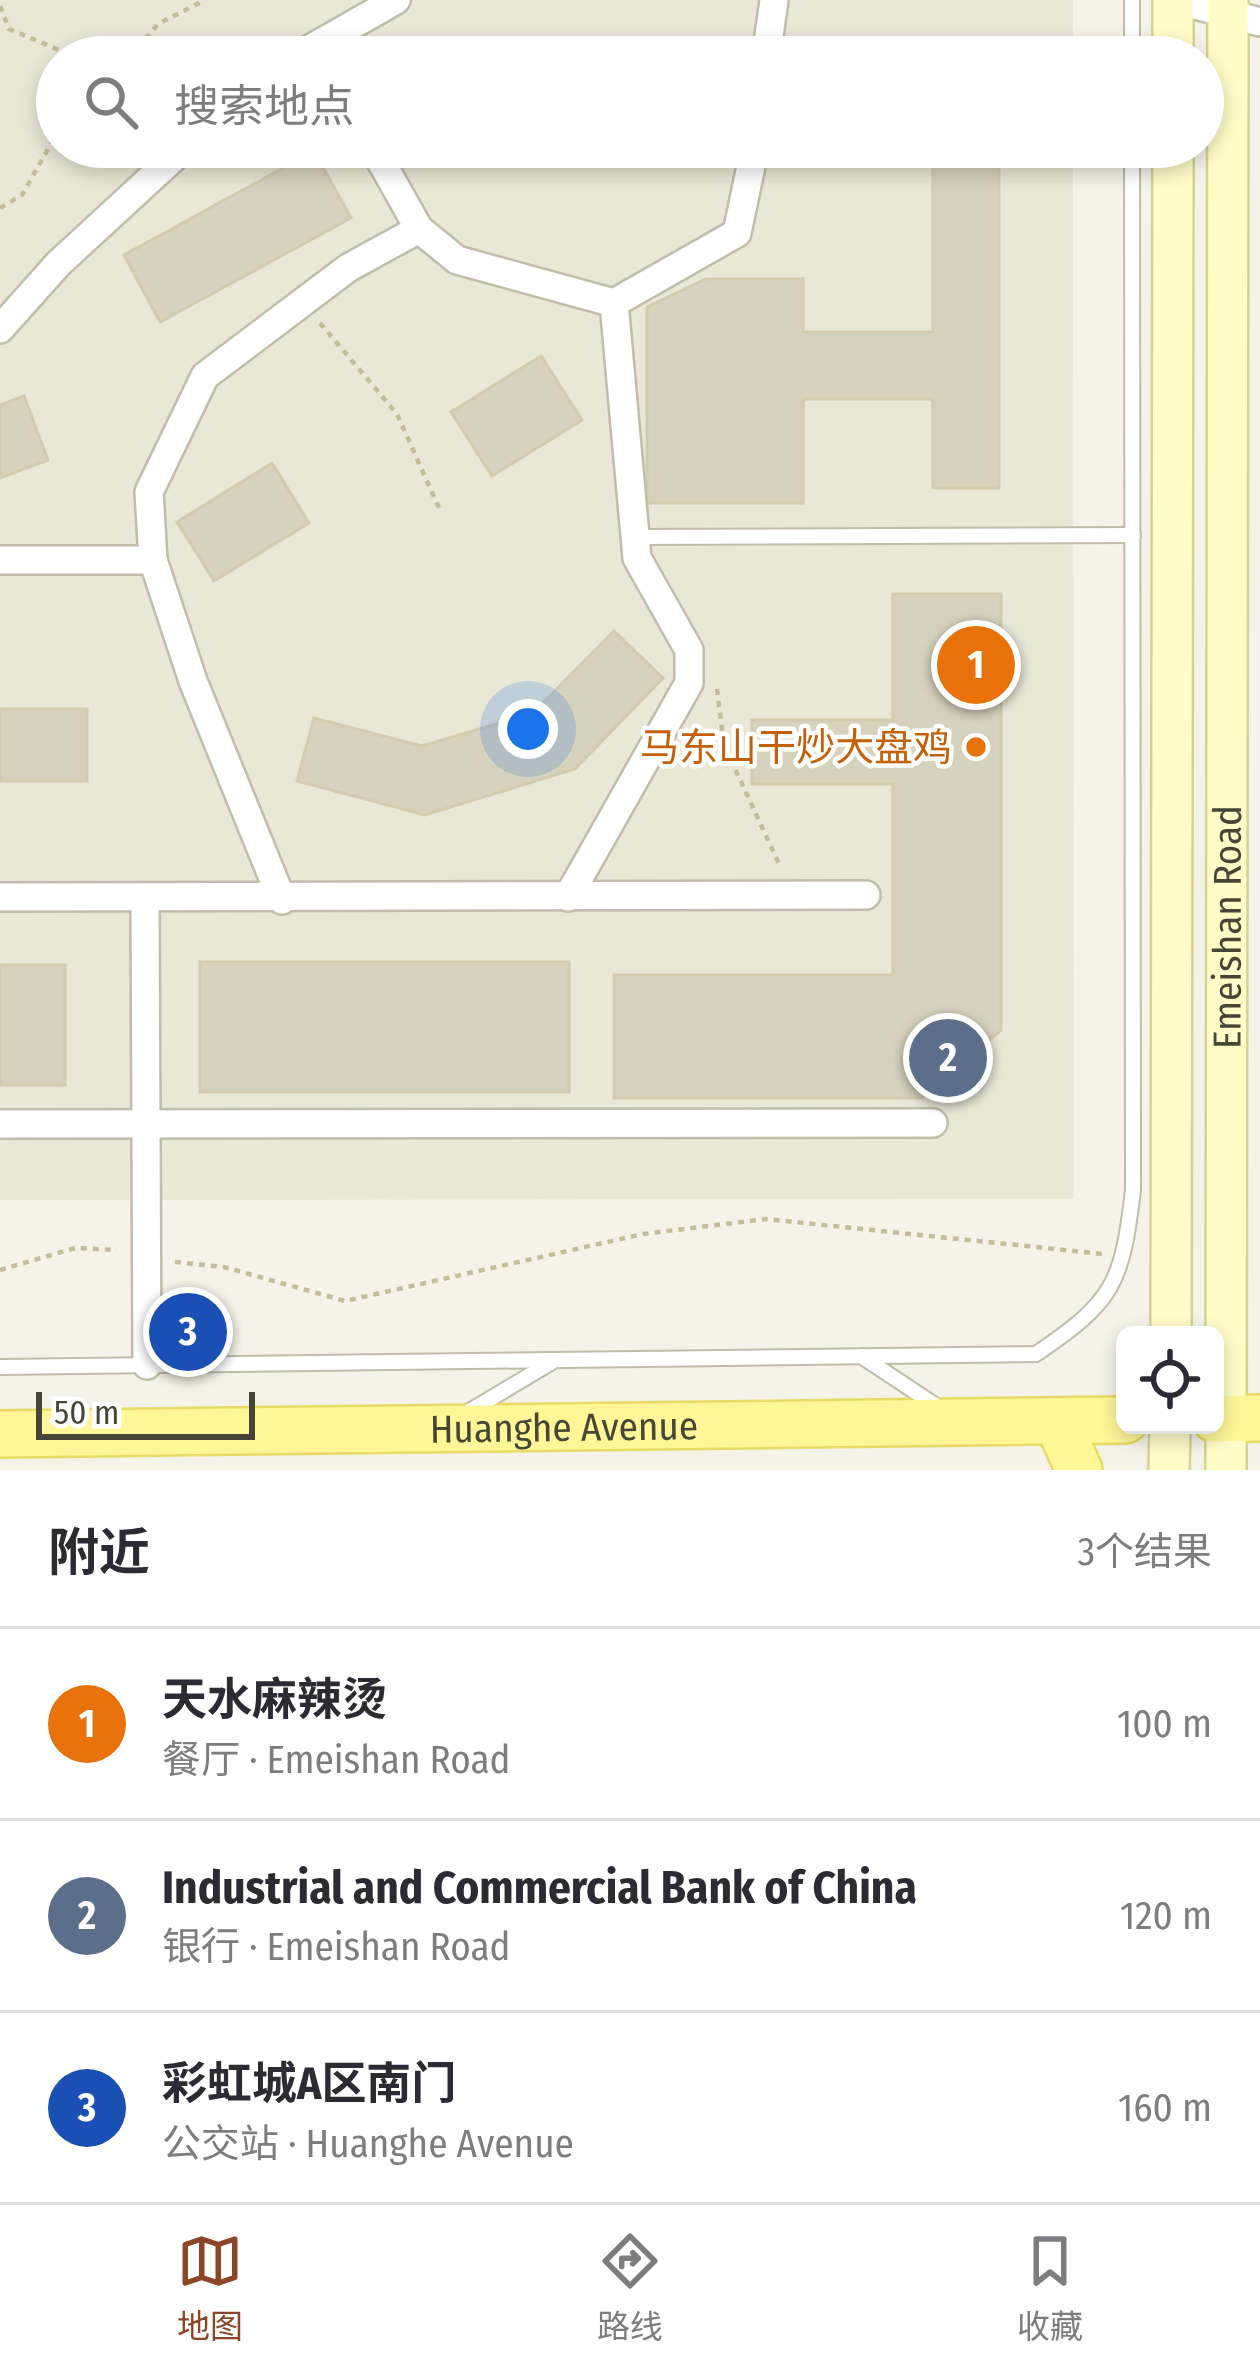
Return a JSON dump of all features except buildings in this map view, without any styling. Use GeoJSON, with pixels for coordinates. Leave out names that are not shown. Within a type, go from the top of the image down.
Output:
{"type":"FeatureCollection","features":[{"type":"Feature","properties":{"kind":"main road","name":"Huanghe Avenue"},"geometry":{"type":"LineString","coordinates":[[0,1434],[1116,1420]]}},
{"type":"Feature","properties":{"kind":"main road"},"geometry":{"type":"LineString","coordinates":[[1057,1421],[1079,1470]]}},
{"type":"Feature","properties":{"kind":"street"},"geometry":{"type":"LineString","coordinates":[[327,36],[352,11],[397,0]]}},
{"type":"Feature","properties":{"kind":"street"},"geometry":{"type":"LineString","coordinates":[[769,36],[774,0]]}},
{"type":"Feature","properties":{"kind":"street"},"geometry":{"type":"LineString","coordinates":[[1173,36],[1174,0],[1238,12]]}},
{"type":"Feature","properties":{"kind":"street","name":"Emeishan Road"},"geometry":{"type":"LineString","coordinates":[[1226,1470],[1234,1419],[1226,1348],[1238,12]]}},
{"type":"Feature","properties":{"kind":"street"},"geometry":{"type":"LineString","coordinates":[[0,329],[58,264],[161,168]]}},
{"type":"Feature","properties":{"kind":"street"},"geometry":{"type":"LineString","coordinates":[[385,168],[419,229],[457,260],[614,304],[737,233],[750,168]]}},
{"type":"Feature","properties":{"kind":"street","name":"Emeishan Road"},"geometry":{"type":"LineString","coordinates":[[1171,1326],[1173,168]]}},
{"type":"Feature","properties":{"kind":"street"},"geometry":{"type":"LineString","coordinates":[[282,900],[193,681],[153,560],[148,492],[205,376],[348,268],[419,229]]}},
{"type":"Feature","properties":{"kind":"street"},"geometry":{"type":"LineString","coordinates":[[568,897],[689,683],[689,650],[637,558],[614,304]]}},
{"type":"Feature","properties":{"kind":"street"},"geometry":{"type":"LineString","coordinates":[[0,560],[153,560]]}},
{"type":"Feature","properties":{"kind":"street"},"geometry":{"type":"LineString","coordinates":[[0,897],[282,900],[866,895]]}},
{"type":"Feature","properties":{"kind":"street"},"geometry":{"type":"LineString","coordinates":[[145,899],[147,1364]]}},
{"type":"Feature","properties":{"kind":"street"},"geometry":{"type":"LineString","coordinates":[[0,1124],[933,1123]]}},
{"type":"Feature","properties":{"kind":"street"},"geometry":{"type":"LineString","coordinates":[[1169,1470],[1170,1434]]}},
{"type":"Feature","properties":{"kind":"lane"},"geometry":{"type":"LineString","coordinates":[[1132,0],[1132,36]]}},
{"type":"Feature","properties":{"kind":"lane"},"geometry":{"type":"LineString","coordinates":[[0,1366],[1036,1354],[1094,1315],[1126,1256],[1133,1190],[1132,168]]}},
{"type":"Feature","properties":{"kind":"lane"},"geometry":{"type":"LineString","coordinates":[[635,537],[1132,535]]}},
{"type":"Feature","properties":{"kind":"lane"},"geometry":{"type":"LineString","coordinates":[[861,1356],[961,1422]]}},
{"type":"Feature","properties":{"kind":"lane"},"geometry":{"type":"LineString","coordinates":[[441,1428],[556,1360]]}},
{"type":"Feature","properties":{"kind":"path"},"geometry":{"type":"LineString","coordinates":[[148,36],[158,24],[205,0]]}},
{"type":"Feature","properties":{"kind":"path"},"geometry":{"type":"LineString","coordinates":[[0,6],[10,29],[36,40]]}},
{"type":"Feature","properties":{"kind":"path"},"geometry":{"type":"LineString","coordinates":[[0,208],[22,195],[37,168]]}},
{"type":"Feature","properties":{"kind":"path"},"geometry":{"type":"LineString","coordinates":[[302,302],[397,414],[440,508]]}},
{"type":"Feature","properties":{"kind":"path"},"geometry":{"type":"LineString","coordinates":[[689,650],[714,672],[724,745],[794,896]]}},
{"type":"Feature","properties":{"kind":"path"},"geometry":{"type":"LineString","coordinates":[[0,1270],[75,1249],[123,1250],[146,1259],[224,1267],[345,1301],[643,1234],[766,1220],[1126,1256]]}},
{"type":"Feature","properties":{"kind":"shaded area"},"geometry":{"type":"Polygon","coordinates":[[[0,0],[1073,0],[1073,36],[36,36],[36,168],[1073,168],[1074,1199],[0,1200],[0,0]]]}},
{"type":"Feature","properties":{"kind":"place","name":"天水麻辣烫"},"geometry":{"type":"Point","coordinates":[976,665]}},
{"type":"Feature","properties":{"kind":"place","name":"马东山干炒大盘鸡"},"geometry":{"type":"Point","coordinates":[976,747]}},
{"type":"Feature","properties":{"kind":"place","name":"Industrial and Commercial Bank of China"},"geometry":{"type":"Point","coordinates":[948,1058]}},
{"type":"Feature","properties":{"kind":"place","name":"彩虹城A区南门"},"geometry":{"type":"Point","coordinates":[188,1332]}}]}
